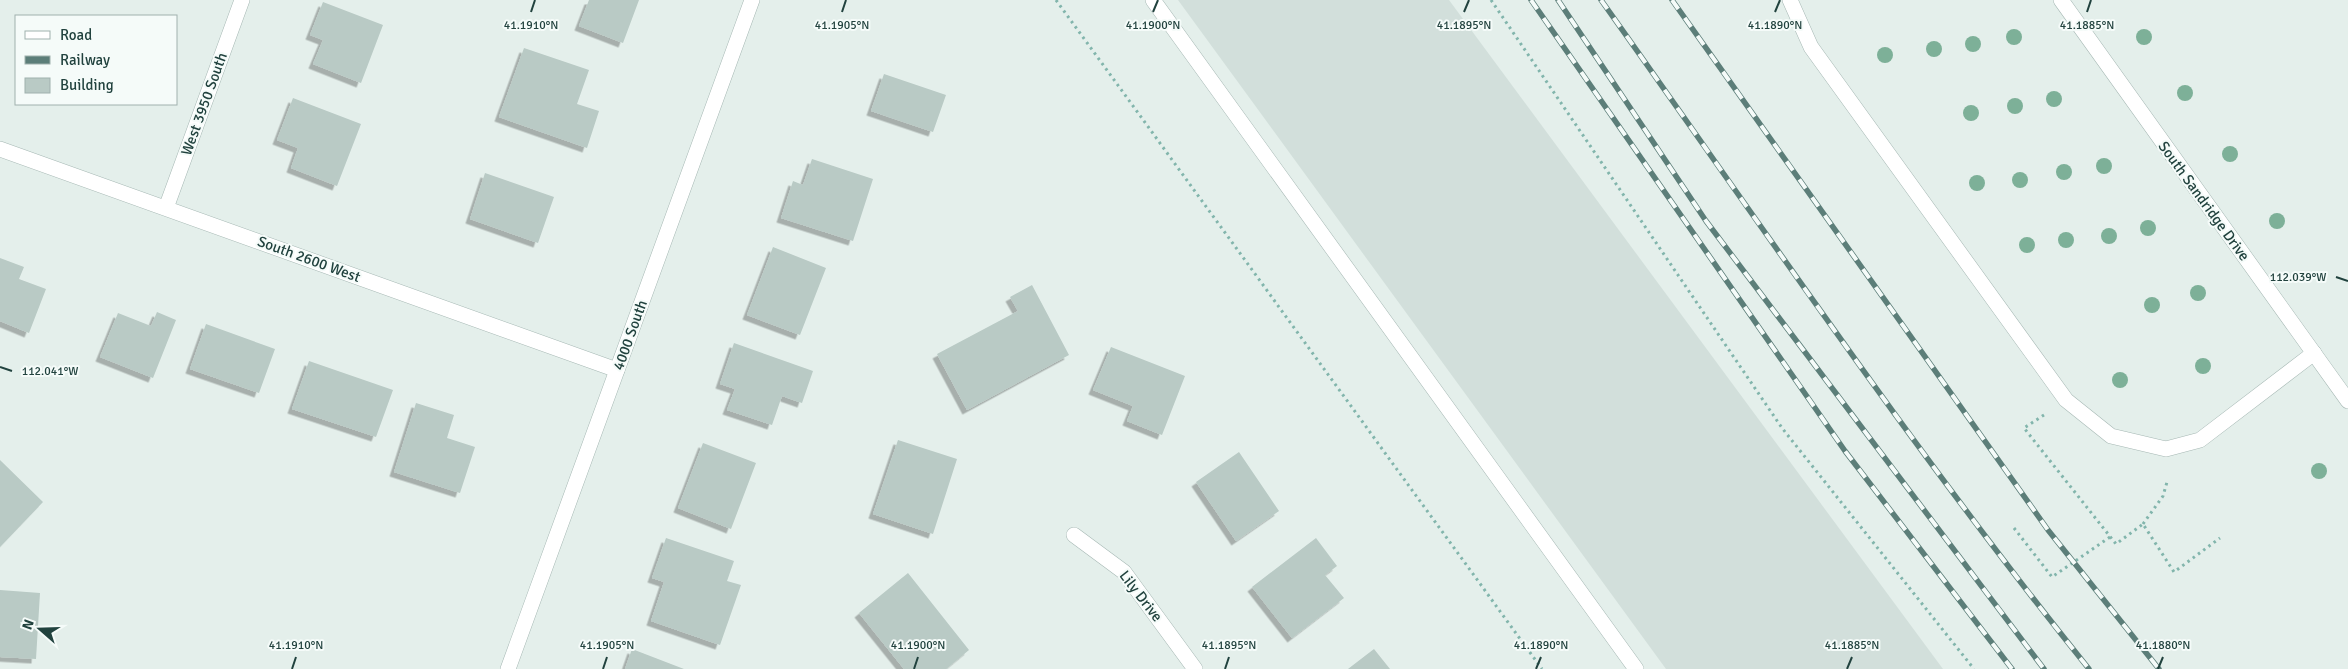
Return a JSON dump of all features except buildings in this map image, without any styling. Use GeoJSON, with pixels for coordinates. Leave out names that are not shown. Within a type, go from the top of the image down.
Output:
{"type":"FeatureCollection","features":[{"type":"Feature","properties":{"kind":"street","name":"West 3950 South"},"geometry":{"type":"LineString","coordinates":[[166,208],[242,0]]}},
{"type":"Feature","properties":{"kind":"street","name":"4000 South"},"geometry":{"type":"LineString","coordinates":[[508,669],[752,0]]}},
{"type":"Feature","properties":{"kind":"street"},"geometry":{"type":"LineString","coordinates":[[1153,0],[1636,669]]}},
{"type":"Feature","properties":{"kind":"street"},"geometry":{"type":"LineString","coordinates":[[1790,0],[1811,47],[2066,400],[2111,436],[2166,449],[2200,440],[2314,353]]}},
{"type":"Feature","properties":{"kind":"street","name":"South Sandridge Drive"},"geometry":{"type":"LineString","coordinates":[[2061,0],[2348,401]]}},
{"type":"Feature","properties":{"kind":"street","name":"South 2600 West"},"geometry":{"type":"LineString","coordinates":[[0,149],[617,370]]}},
{"type":"Feature","properties":{"kind":"street","name":"Lily Drive"},"geometry":{"type":"LineString","coordinates":[[1074,535],[1124,572],[1195,669]]}},
{"type":"Feature","properties":{"kind":"path"},"geometry":{"type":"LineString","coordinates":[[1056,0],[1542,669]]}},
{"type":"Feature","properties":{"kind":"path"},"geometry":{"type":"LineString","coordinates":[[1491,0],[1782,428],[1974,669]]}},
{"type":"Feature","properties":{"kind":"path"},"geometry":{"type":"LineString","coordinates":[[2045,414],[2024,428],[2116,544],[2143,524],[2163,496],[2167,482]]}},
{"type":"Feature","properties":{"kind":"path"},"geometry":{"type":"LineString","coordinates":[[2143,524],[2174,572],[2220,538]]}},
{"type":"Feature","properties":{"kind":"path"},"geometry":{"type":"LineString","coordinates":[[2014,528],[2052,577],[2110,537]]}},
{"type":"Feature","properties":{"kind":"shaded area"},"geometry":{"type":"Polygon","coordinates":[[[1178,0],[1449,0],[1943,669],[1666,669],[1178,0]]]}},
{"type":"Feature","properties":{"kind":"railway"},"geometry":{"type":"LineString","coordinates":[[1531,0],[1845,451],[2012,669]]}},
{"type":"Feature","properties":{"kind":"railway"},"geometry":{"type":"LineString","coordinates":[[1558,0],[1706,221],[2044,669]]}},
{"type":"Feature","properties":{"kind":"railway"},"geometry":{"type":"LineString","coordinates":[[1601,0],[1901,422],[2025,588],[2089,669]]}},
{"type":"Feature","properties":{"kind":"railway"},"geometry":{"type":"LineString","coordinates":[[1672,0],[2048,530],[2159,669]]}}]}
